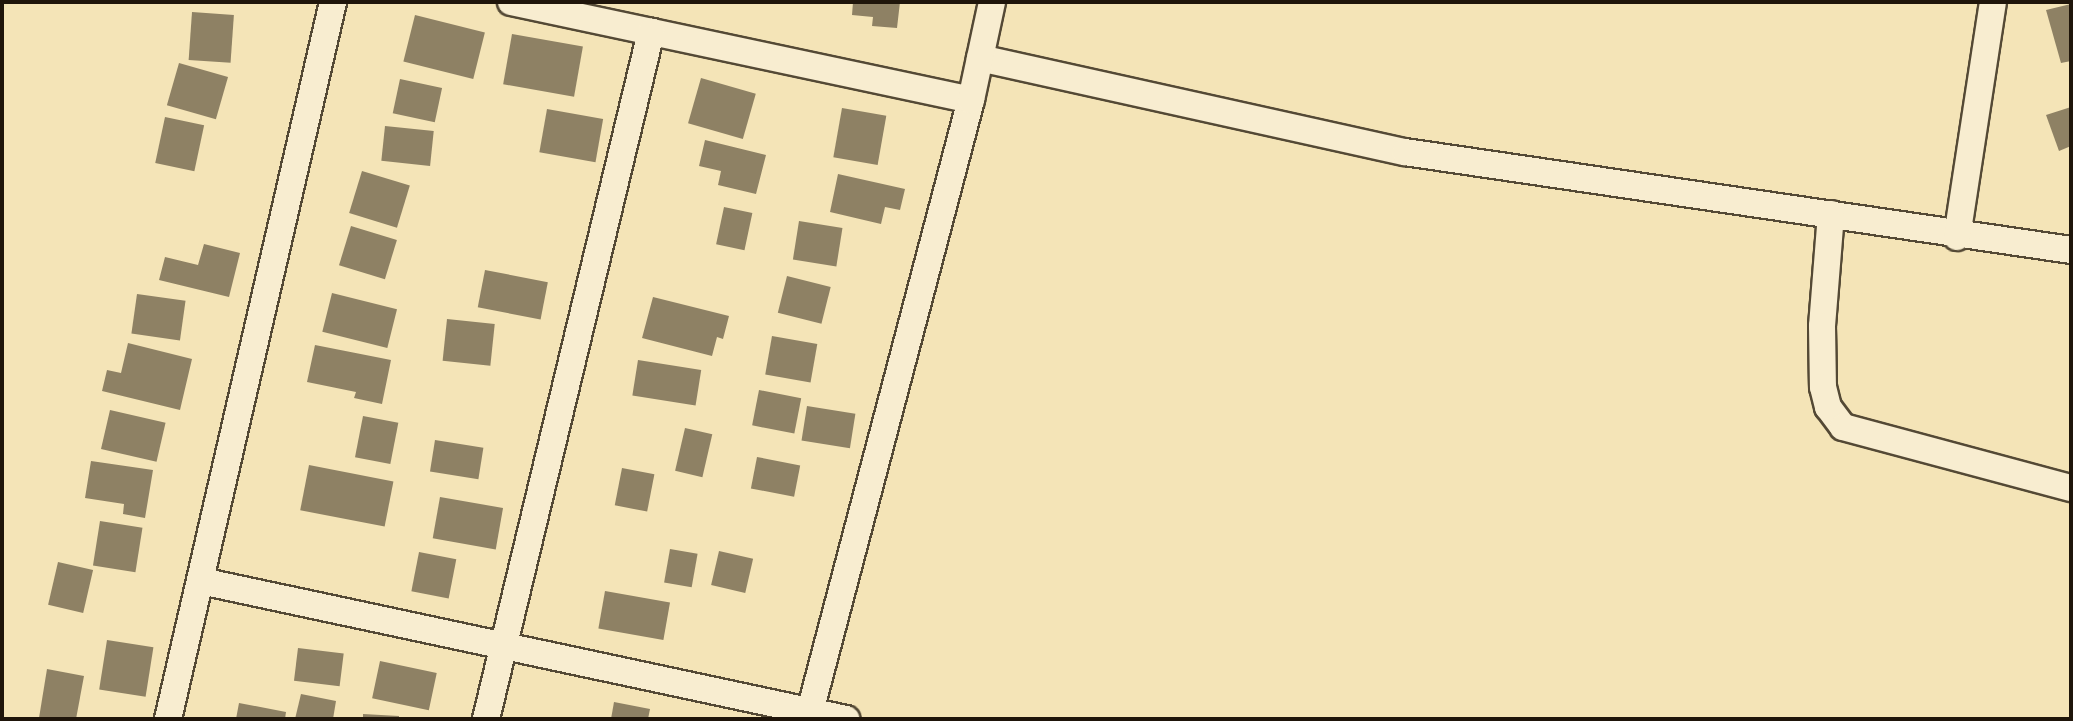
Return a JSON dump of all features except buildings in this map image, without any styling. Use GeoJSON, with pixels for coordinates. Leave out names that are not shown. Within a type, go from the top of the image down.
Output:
{"type":"FeatureCollection","features":[{"type":"Feature","properties":{"kind":"street"},"geometry":{"type":"LineString","coordinates":[[168,719],[333,2]]}},
{"type":"Feature","properties":{"kind":"street"},"geometry":{"type":"LineString","coordinates":[[511,2],[971,100]]}},
{"type":"Feature","properties":{"kind":"street"},"geometry":{"type":"LineString","coordinates":[[809,714],[971,100],[992,2]]}},
{"type":"Feature","properties":{"kind":"street"},"geometry":{"type":"LineString","coordinates":[[1957,237],[1993,2]]}},
{"type":"Feature","properties":{"kind":"street"},"geometry":{"type":"LineString","coordinates":[[486,719],[501,644],[652,32]]}},
{"type":"Feature","properties":{"kind":"street"},"geometry":{"type":"LineString","coordinates":[[980,58],[1405,152],[1831,214],[1957,237],[2071,250]]}},
{"type":"Feature","properties":{"kind":"street"},"geometry":{"type":"LineString","coordinates":[[1831,214],[1822,326],[1823,387],[1828,407],[1843,427],[2071,488]]}},
{"type":"Feature","properties":{"kind":"street"},"geometry":{"type":"LineString","coordinates":[[201,581],[501,644],[809,714],[846,719]]}}]}
